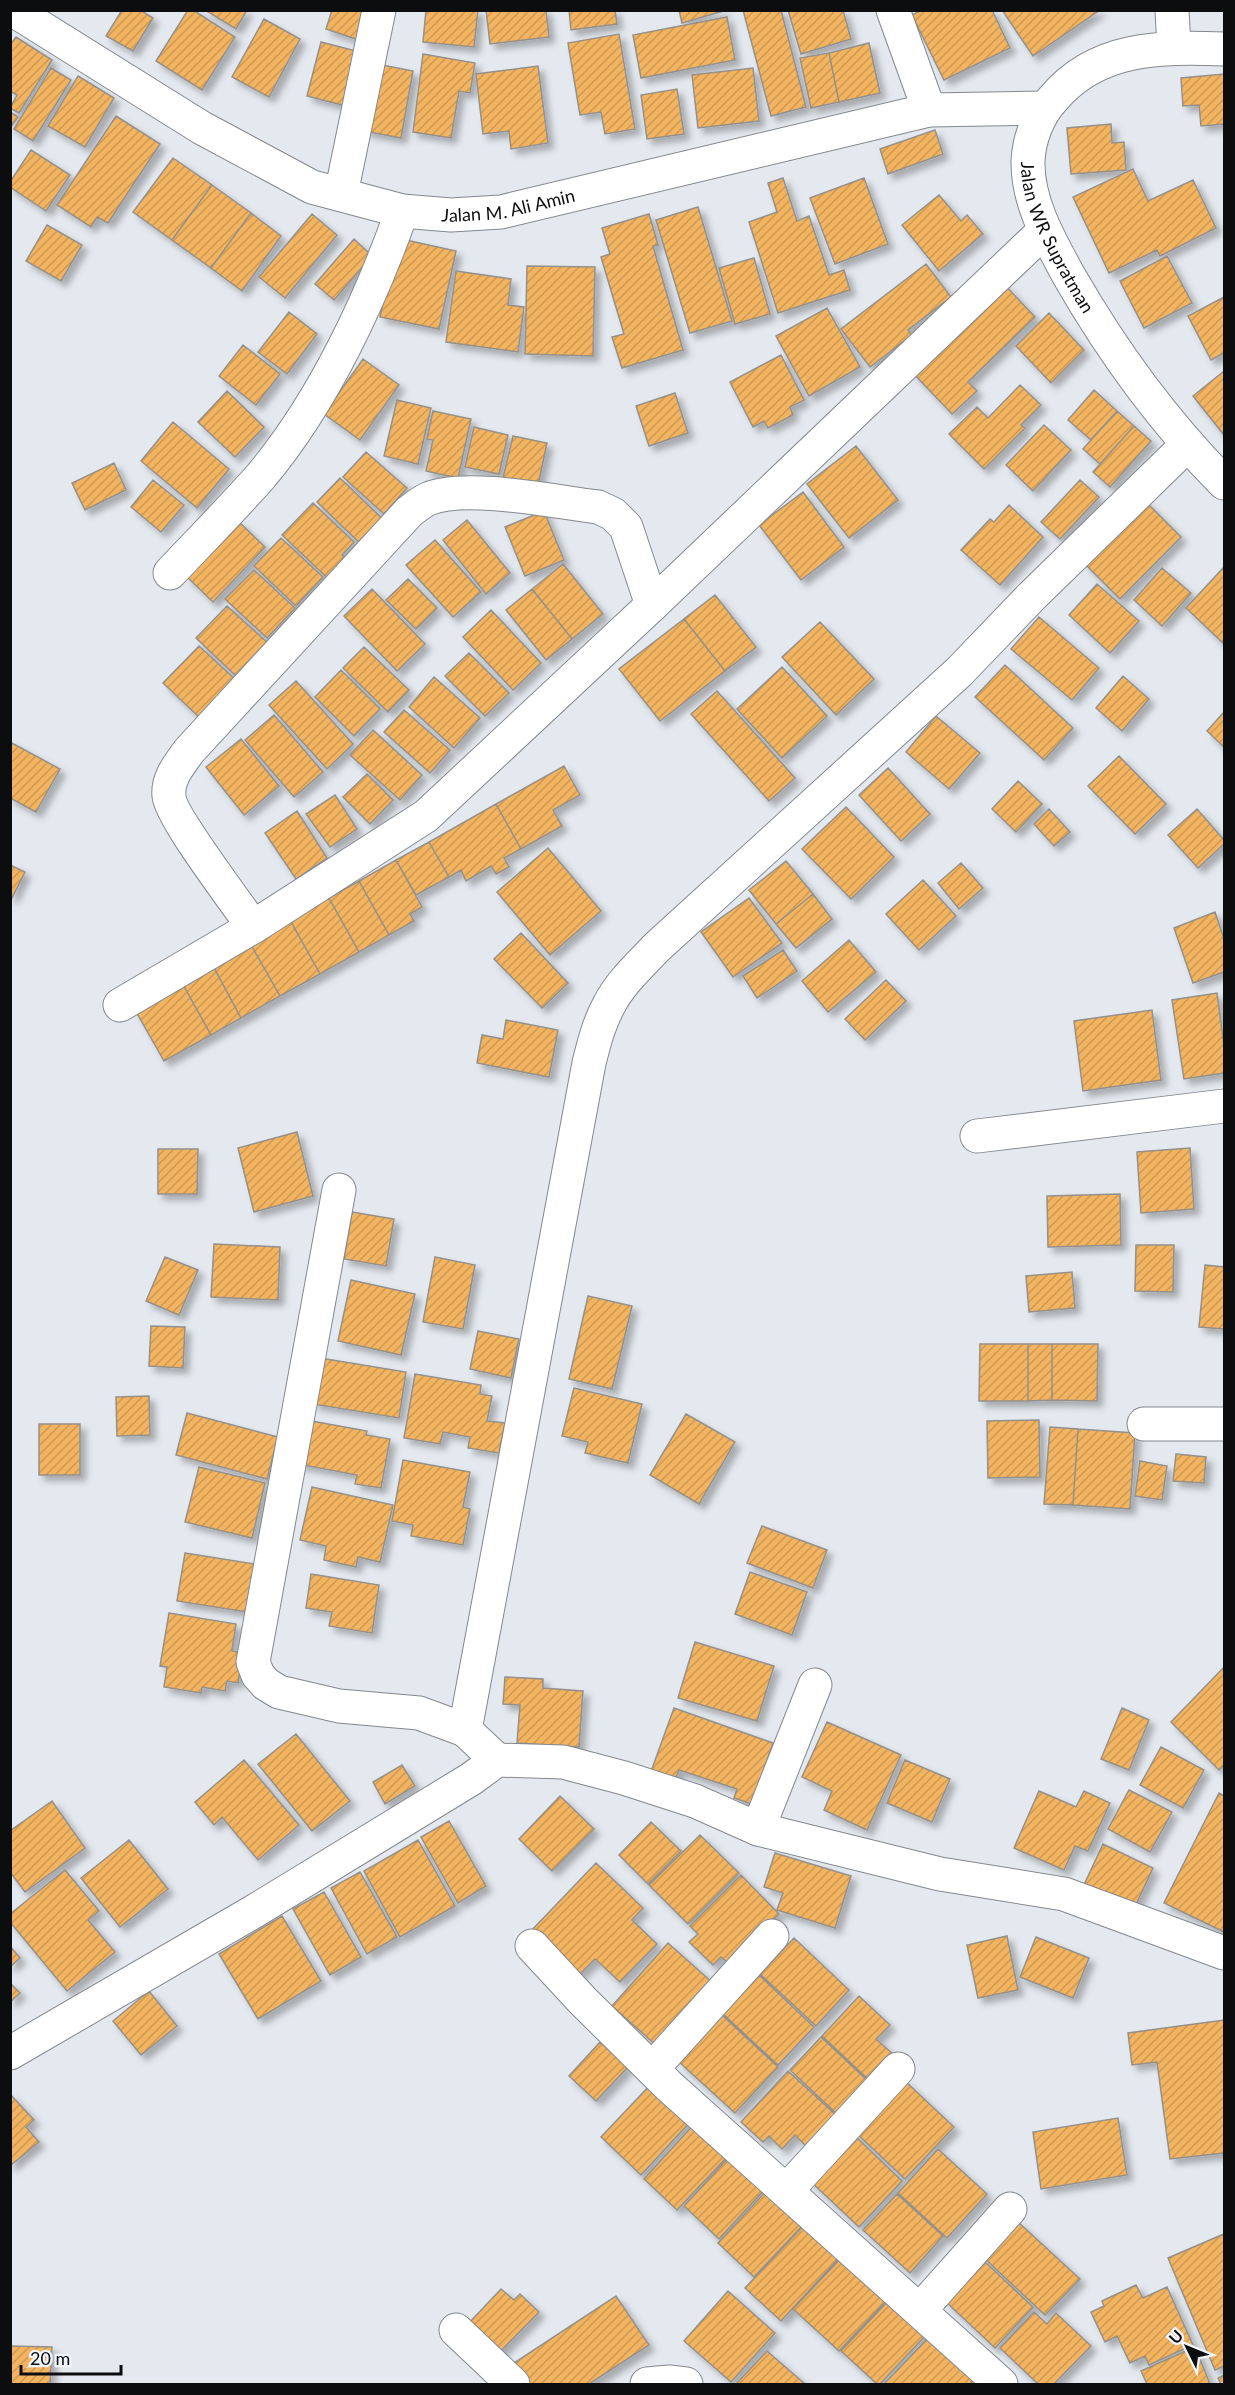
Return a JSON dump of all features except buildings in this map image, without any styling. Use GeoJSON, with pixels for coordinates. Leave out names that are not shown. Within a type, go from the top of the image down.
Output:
{"type":"FeatureCollection","features":[{"type":"Feature","properties":{"kind":"main road"},"geometry":{"type":"LineString","coordinates":[[341,194],[380,10]]}},
{"type":"Feature","properties":{"kind":"main road"},"geometry":{"type":"LineString","coordinates":[[893,10],[929,110]]}},
{"type":"Feature","properties":{"kind":"main road"},"geometry":{"type":"LineString","coordinates":[[1172,10],[1174,47]]}},
{"type":"Feature","properties":{"kind":"main road","name":"Jalan M. Ali Amin"},"geometry":{"type":"LineString","coordinates":[[14,16],[202,128],[312,186],[402,211],[451,215],[501,212],[929,110],[1044,108]]}},
{"type":"Feature","properties":{"kind":"main road","name":"Jalan WR Supratman"},"geometry":{"type":"LineString","coordinates":[[1224,49],[1174,47],[1114,56],[1087,68],[1064,85],[1044,108],[1032,138],[1028,162],[1033,193],[1044,231],[1084,302],[1129,371],[1187,445],[1224,483]]}},
{"type":"Feature","properties":{"kind":"main road"},"geometry":{"type":"LineString","coordinates":[[170,573],[261,475],[301,421],[342,351],[381,268],[402,211]]}},
{"type":"Feature","properties":{"kind":"main road"},"geometry":{"type":"LineString","coordinates":[[120,1005],[253,927],[426,816],[652,605],[1044,231]]}},
{"type":"Feature","properties":{"kind":"main road"},"geometry":{"type":"LineString","coordinates":[[465,1730],[589,1062],[597,1031],[609,1003],[633,972],[657,947],[959,672],[1032,596],[1187,445]]}},
{"type":"Feature","properties":{"kind":"main road"},"geometry":{"type":"LineString","coordinates":[[253,927],[178,819],[168,796],[171,776],[189,751],[409,512],[426,499],[469,492],[598,507],[614,514],[626,526],[652,605]]}},
{"type":"Feature","properties":{"kind":"main road"},"geometry":{"type":"LineString","coordinates":[[977,1136],[1224,1106]]}},
{"type":"Feature","properties":{"kind":"main road"},"geometry":{"type":"LineString","coordinates":[[339,1190],[253,1662],[258,1675],[279,1692],[339,1706],[419,1713],[465,1730],[497,1760]]}},
{"type":"Feature","properties":{"kind":"main road"},"geometry":{"type":"LineString","coordinates":[[1144,1424],[1224,1424]]}},
{"type":"Feature","properties":{"kind":"main road"},"geometry":{"type":"LineString","coordinates":[[758,1829],[815,1685]]}},
{"type":"Feature","properties":{"kind":"main road"},"geometry":{"type":"LineString","coordinates":[[10,2053],[253,1912],[471,1779],[497,1760],[563,1762],[624,1778],[695,1801],[758,1829],[940,1874],[1064,1894],[1224,1953]]}},
{"type":"Feature","properties":{"kind":"main road"},"geometry":{"type":"LineString","coordinates":[[652,2069],[771,1936]]}},
{"type":"Feature","properties":{"kind":"main road"},"geometry":{"type":"LineString","coordinates":[[532,1946],[583,2001],[652,2069],[1001,2385]]}},
{"type":"Feature","properties":{"kind":"main road"},"geometry":{"type":"LineString","coordinates":[[787,2190],[898,2069]]}},
{"type":"Feature","properties":{"kind":"main road"},"geometry":{"type":"LineString","coordinates":[[920,2310],[1010,2209]]}},
{"type":"Feature","properties":{"kind":"main road"},"geometry":{"type":"LineString","coordinates":[[456,2330],[513,2385]]}},
{"type":"Feature","properties":{"kind":"main road"},"geometry":{"type":"LineString","coordinates":[[647,2385],[669,2382],[686,2385]]}}]}
